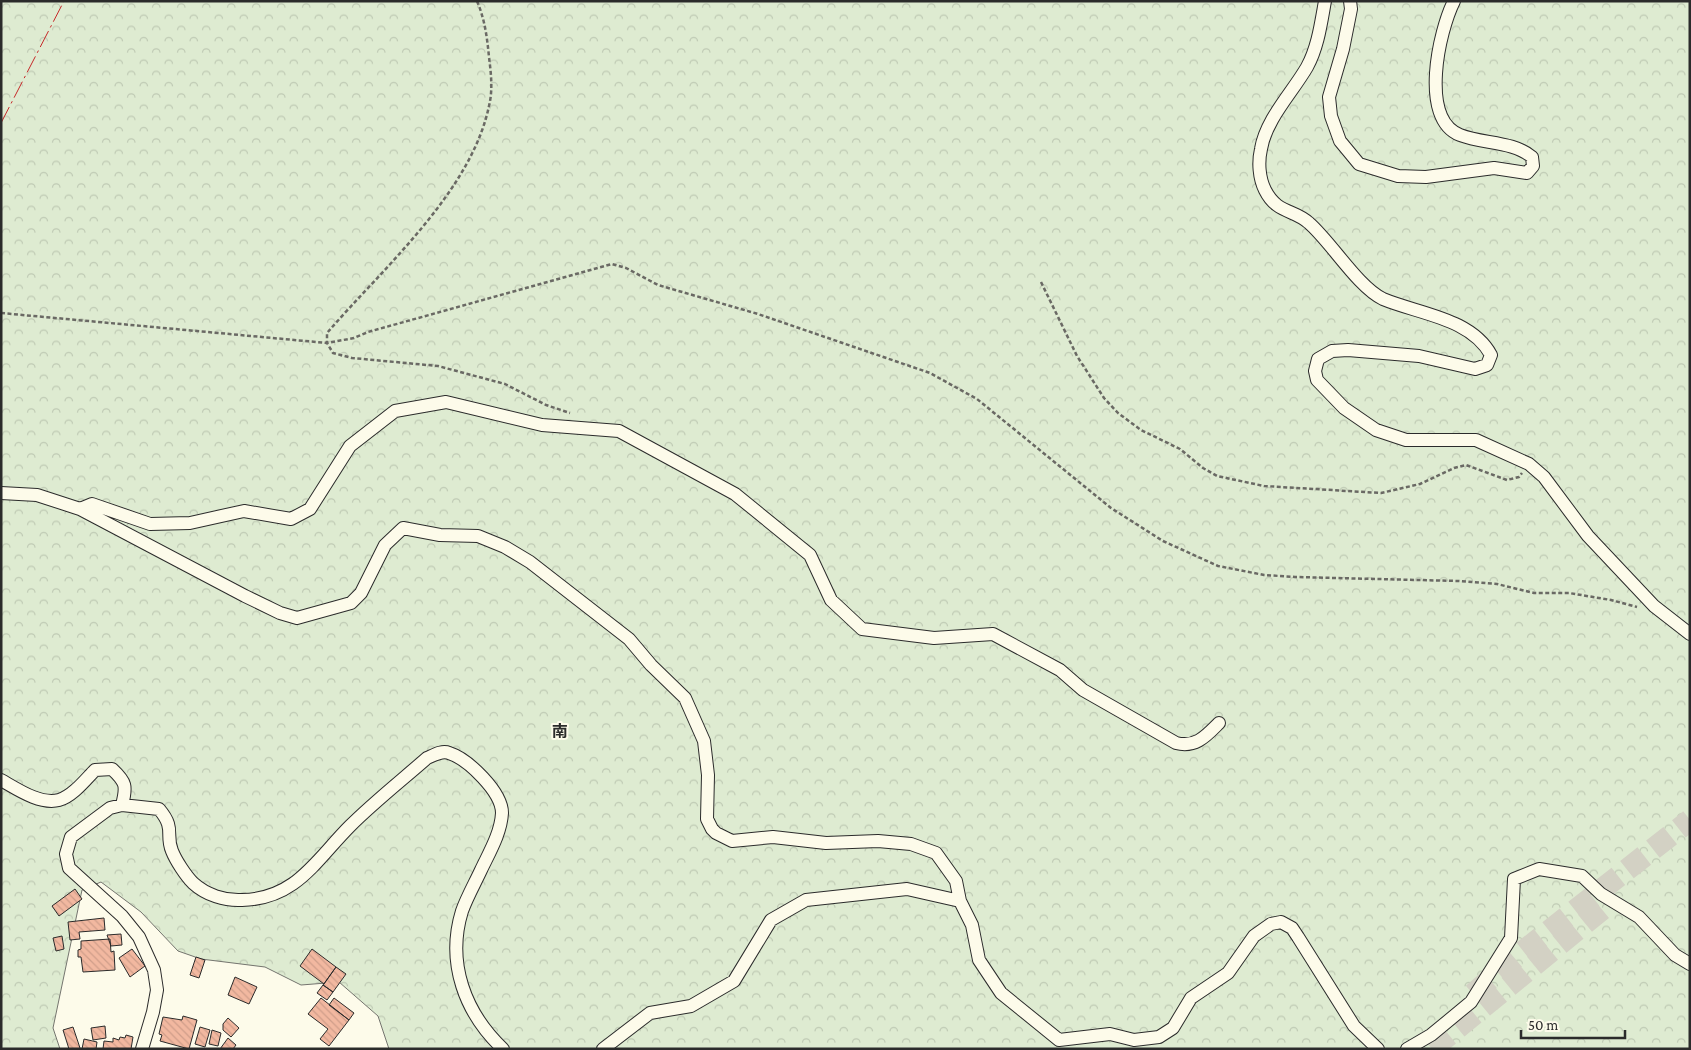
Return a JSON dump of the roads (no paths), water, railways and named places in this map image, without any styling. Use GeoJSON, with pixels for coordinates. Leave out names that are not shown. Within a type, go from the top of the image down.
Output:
{"type":"FeatureCollection","features":[{"type":"Feature","properties":{"kind":"street"},"geometry":{"type":"LineString","coordinates":[[1325,1],[1320,31],[1308,65],[1269,127],[1261,148],[1260,170],[1265,190],[1279,208],[1308,221],[1362,281],[1381,298],[1449,321],[1484,343],[1491,355],[1487,365],[1475,369],[1419,356],[1348,350],[1332,351],[1318,359],[1314,371],[1317,380],[1344,408],[1376,430],[1406,440],[1476,440],[1529,464],[1544,477],[1588,536],[1654,606],[1690,634]]}},
{"type":"Feature","properties":{"kind":"street"},"geometry":{"type":"LineString","coordinates":[[1350,1],[1351,9],[1329,97],[1331,116],[1340,141],[1358,164],[1398,176],[1426,177],[1494,168],[1527,173],[1533,166],[1532,157],[1524,150],[1459,135],[1446,125],[1439,110],[1435,72],[1441,39],[1454,1]]}},
{"type":"Feature","properties":{"kind":"street"},"geometry":{"type":"LineString","coordinates":[[80,509],[92,504],[150,524],[190,523],[244,511],[291,519],[310,509],[350,446],[388,417],[395,412],[446,402],[542,425],[619,431],[735,494],[810,555],[831,600],[862,629],[934,638],[993,634],[1060,670],[1083,690],[1176,742],[1185,745],[1196,743],[1219,723]]}},
{"type":"Feature","properties":{"kind":"street"},"geometry":{"type":"LineString","coordinates":[[1,493],[37,495],[80,509],[245,596],[280,613],[297,618],[351,603],[361,593],[385,545],[402,528],[440,535],[478,536],[530,562],[629,639],[651,665],[685,698],[704,741],[708,775],[707,819],[716,834],[732,841],[773,837],[826,843],[878,841],[911,844],[936,853],[956,881],[960,901],[972,925],[979,960],[1000,993],[1059,1040],[1110,1034],[1134,1040],[1159,1037],[1172,1028],[1190,998],[1228,973],[1254,936],[1271,924],[1282,922],[1292,928],[1354,1026],[1378,1049]]}},
{"type":"Feature","properties":{"kind":"street"},"geometry":{"type":"LineString","coordinates":[[142,1049],[153,1012],[156,990],[154,970],[139,937],[122,916],[69,868],[66,854],[71,837],[110,808],[122,805],[159,809],[166,818],[171,831],[172,850],[192,882],[204,892],[228,900],[260,900],[282,892],[300,880],[351,825],[427,758],[441,752],[448,752],[470,765],[492,787],[502,812],[498,832],[462,912],[456,943],[457,966],[464,993],[472,1012],[486,1033],[503,1049]]}},
{"type":"Feature","properties":{"kind":"street"},"geometry":{"type":"LineString","coordinates":[[1,780],[33,798],[59,800],[72,792],[95,770],[112,769],[124,780],[126,791],[122,805]]}},
{"type":"Feature","properties":{"kind":"street"},"geometry":{"type":"LineString","coordinates":[[1407,1049],[1431,1035],[1471,1002],[1511,938],[1514,879],[1539,869],[1582,876],[1601,894],[1639,917],[1675,955],[1690,964]]}},
{"type":"Feature","properties":{"kind":"street"},"geometry":{"type":"LineString","coordinates":[[603,1049],[650,1013],[691,1006],[734,981],[771,920],[806,900],[907,889],[960,901]]}},
{"type":"Feature","properties":{"kind":"tunnel"},"geometry":{"type":"LineString","coordinates":[[1473,994],[1521,953],[1690,820]]}},
{"type":"Feature","properties":{"kind":"tunnel"},"geometry":{"type":"LineString","coordinates":[[1432,1049],[1611,902]]}},
{"type":"Feature","properties":{"kind":"district","name":"南"},"geometry":{"type":"Point","coordinates":[560,731]}}]}
